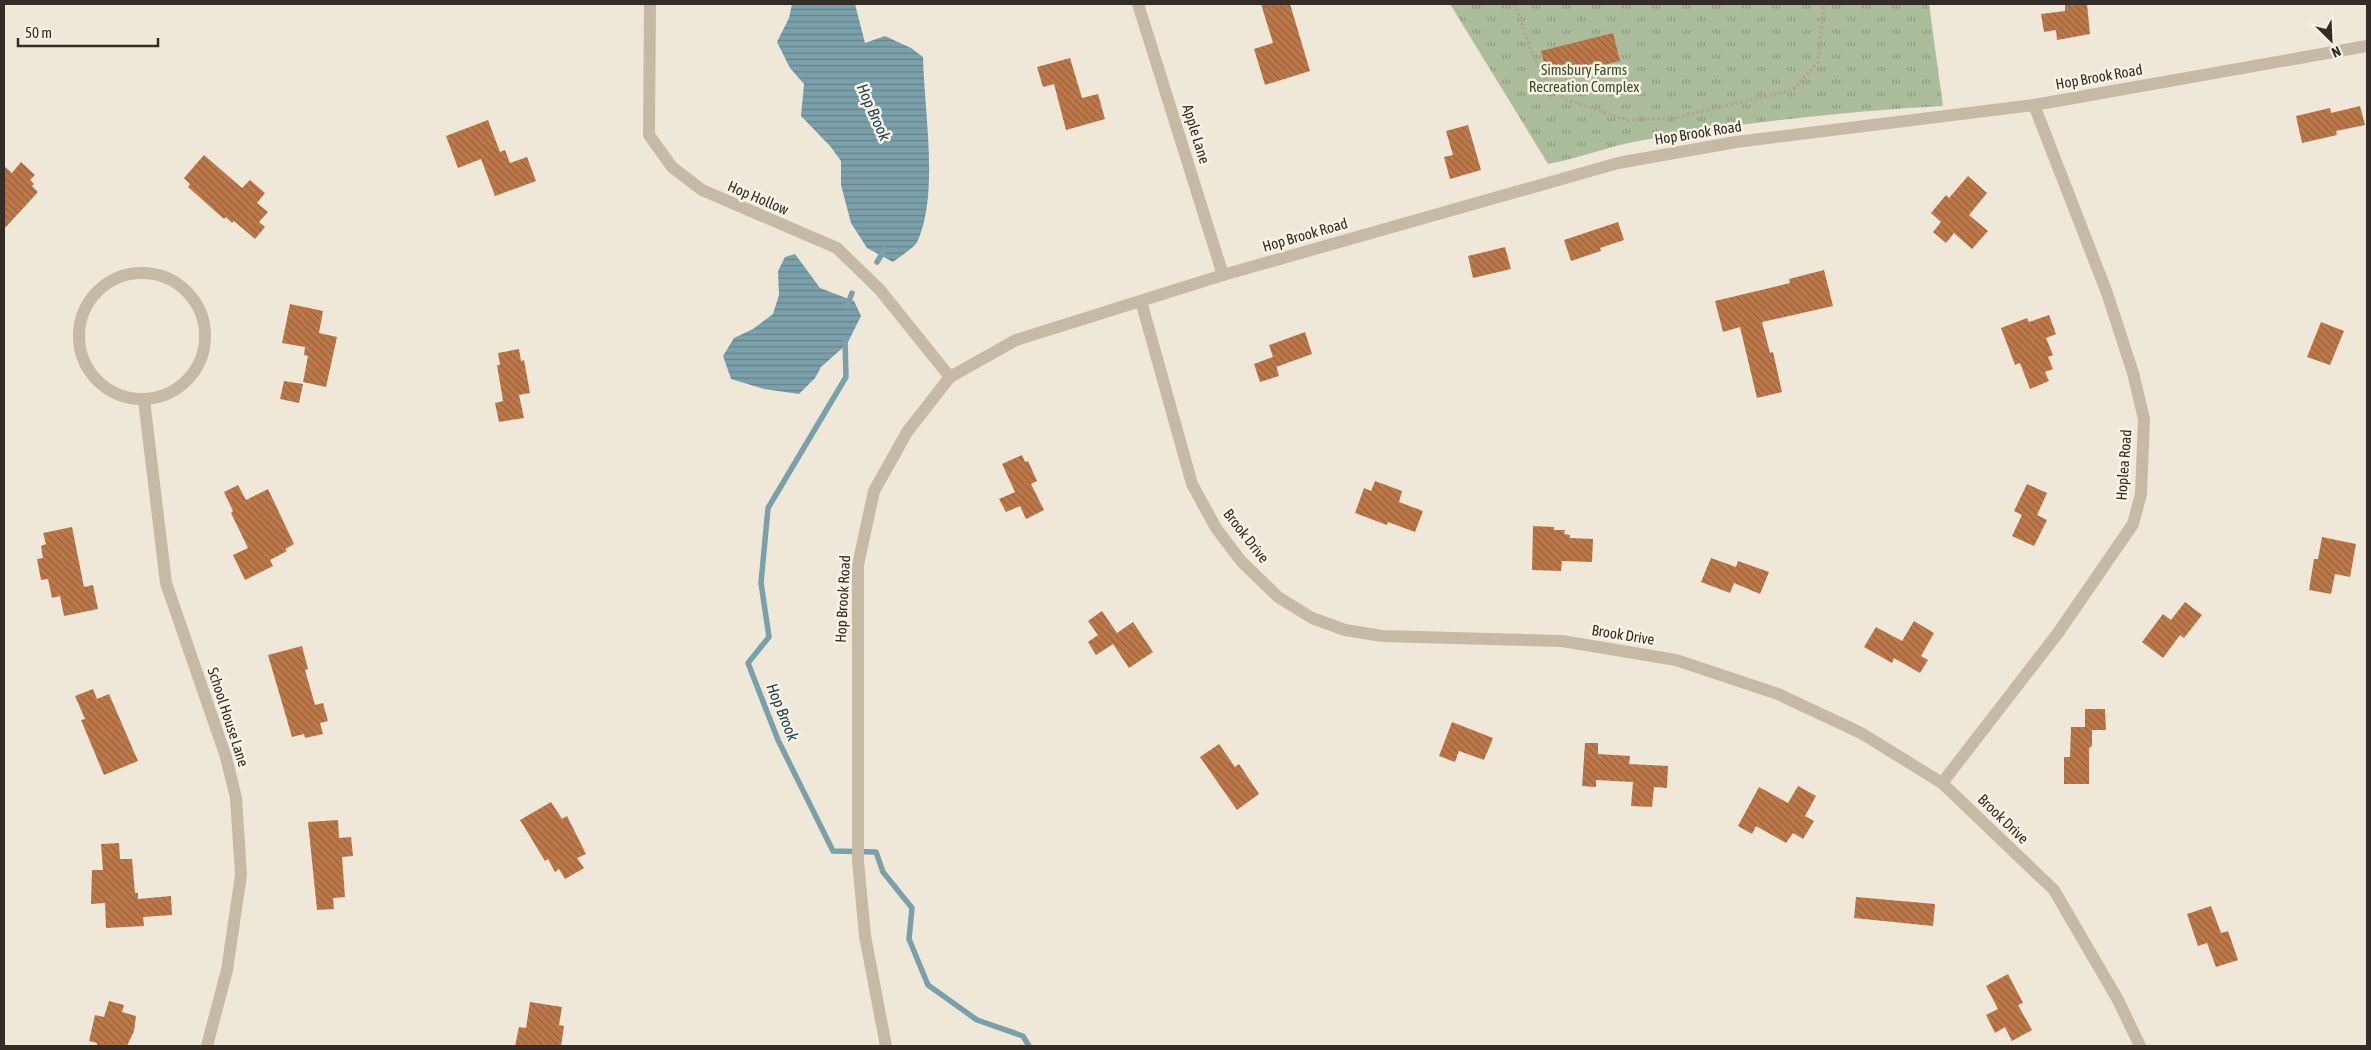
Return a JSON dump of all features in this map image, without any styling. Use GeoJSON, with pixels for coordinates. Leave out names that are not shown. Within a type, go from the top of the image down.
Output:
{"type":"FeatureCollection","features":[{"type":"Feature","properties":{"kind":"street","name":"Hop Hollow"},"geometry":{"type":"LineString","coordinates":[[650,4],[649,135],[659,151],[683,177],[712,196],[836,248],[880,290],[950,378]]}},
{"type":"Feature","properties":{"kind":"street","name":"Apple Lane"},"geometry":{"type":"LineString","coordinates":[[1138,4],[1223,275]]}},
{"type":"Feature","properties":{"kind":"street","name":"Hop Brook Road"},"geometry":{"type":"LineString","coordinates":[[886,1046],[865,936],[857,844],[858,566],[874,491],[907,432],[950,378],[1016,340],[1223,275],[1618,163],[1736,142],[2034,105],[2367,46]]}},
{"type":"Feature","properties":{"kind":"street","name":"Hoplea Road"},"geometry":{"type":"LineString","coordinates":[[1942,783],[2058,633],[2133,524],[2142,494],[2144,419],[2133,373],[2107,293],[2034,105]]}},
{"type":"Feature","properties":{"kind":"street"},"geometry":{"type":"LineString","coordinates":[[132,274],[153,274],[173,280],[184,289],[201,310],[206,331],[204,351],[196,370],[182,386],[164,396],[144,400],[118,395],[106,389],[91,375],[82,357],[78,338],[81,318],[88,302],[99,290],[113,280],[132,274]]}},
{"type":"Feature","properties":{"kind":"street","name":"Brook Drive"},"geometry":{"type":"LineString","coordinates":[[1141,301],[1192,484],[1216,528],[1241,561],[1278,597],[1312,618],[1345,630],[1382,636],[1562,641],[1676,660],[1787,697],[1861,733],[1942,783],[2054,890],[2118,1000],[2140,1046]]}},
{"type":"Feature","properties":{"kind":"street","name":"School House Lane"},"geometry":{"type":"LineString","coordinates":[[144,400],[166,583],[226,756],[236,798],[241,875],[227,970],[206,1046]]}},
{"type":"Feature","properties":{"kind":"path"},"geometry":{"type":"LineString","coordinates":[[1515,4],[1531,51],[1546,83],[1567,100],[1627,120],[1674,118],[1792,90],[1818,62],[1824,4]]}},
{"type":"Feature","properties":{"kind":"green space","name":"Simsbury Farms Recreation Complex"},"geometry":{"type":"Polygon","coordinates":[[[1450,4],[1929,4],[1943,106],[1831,114],[1718,128],[1632,142],[1548,164],[1450,4]]]}},
{"type":"Feature","properties":{"kind":"water"},"geometry":{"type":"Polygon","coordinates":[[[792,4],[855,4],[865,43],[885,36],[911,48],[923,57],[929,150],[928,199],[918,240],[911,249],[893,262],[867,248],[851,223],[841,185],[841,161],[830,146],[801,116],[804,84],[790,68],[777,42],[789,18],[792,4]]]}},
{"type":"Feature","properties":{"kind":"water"},"geometry":{"type":"Polygon","coordinates":[[[795,254],[820,288],[854,301],[861,316],[847,344],[821,367],[815,378],[799,394],[764,389],[731,379],[723,356],[734,338],[753,329],[773,314],[779,295],[778,271],[785,257],[795,254]]]}},
{"type":"Feature","properties":{"kind":"building"},"geometry":{"type":"Polygon","coordinates":[[[1261,4],[1290,4],[1310,71],[1265,85],[1254,49],[1273,43],[1261,4]]]}},
{"type":"Feature","properties":{"kind":"building"},"geometry":{"type":"Polygon","coordinates":[[[2065,4],[2087,4],[2090,34],[2057,40],[2056,30],[2044,32],[2041,14],[2065,11],[2065,4]]]}},
{"type":"Feature","properties":{"kind":"building"},"geometry":{"type":"Polygon","coordinates":[[[1613,33],[1620,61],[1548,78],[1541,51],[1613,33]]]}},
{"type":"Feature","properties":{"kind":"building"},"geometry":{"type":"Polygon","coordinates":[[[1070,58],[1082,98],[1098,94],[1105,119],[1066,130],[1054,84],[1043,87],[1037,67],[1070,58]]]}},
{"type":"Feature","properties":{"kind":"building"},"geometry":{"type":"Polygon","coordinates":[[[2360,106],[2365,125],[2336,131],[2337,135],[2302,143],[2296,116],[2330,108],[2331,113],[2360,106]]]}},
{"type":"Feature","properties":{"kind":"building"},"geometry":{"type":"Polygon","coordinates":[[[488,120],[500,152],[505,150],[510,163],[527,157],[536,181],[495,196],[481,159],[458,168],[446,136],[488,120]]]}},
{"type":"Feature","properties":{"kind":"building"},"geometry":{"type":"Polygon","coordinates":[[[1468,125],[1481,170],[1450,179],[1444,157],[1453,155],[1446,131],[1468,125]]]}},
{"type":"Feature","properties":{"kind":"building"},"geometry":{"type":"Polygon","coordinates":[[[204,155],[242,188],[250,180],[265,193],[257,203],[268,212],[259,222],[265,227],[255,239],[234,221],[232,223],[226,217],[224,219],[188,187],[190,184],[184,178],[204,155]]]}},
{"type":"Feature","properties":{"kind":"building"},"geometry":{"type":"Polygon","coordinates":[[[21,162],[35,175],[30,180],[34,184],[32,186],[38,192],[4,229],[4,166],[12,173],[21,162]]]}},
{"type":"Feature","properties":{"kind":"building"},"geometry":{"type":"Polygon","coordinates":[[[1968,176],[1987,193],[1969,215],[1988,231],[1972,249],[1954,233],[1946,243],[1933,232],[1941,222],[1931,213],[1946,195],[1949,198],[1968,176]]]}},
{"type":"Feature","properties":{"kind":"building"},"geometry":{"type":"Polygon","coordinates":[[[1618,222],[1624,240],[1600,248],[1601,251],[1571,261],[1564,240],[1618,222]]]}},
{"type":"Feature","properties":{"kind":"building"},"geometry":{"type":"Polygon","coordinates":[[[1505,247],[1511,269],[1473,278],[1468,256],[1505,247]]]}},
{"type":"Feature","properties":{"kind":"building"},"geometry":{"type":"Polygon","coordinates":[[[1824,270],[1833,306],[1762,322],[1770,353],[1773,352],[1782,392],[1757,398],[1740,327],[1723,332],[1715,301],[1790,283],[1789,279],[1824,270]]]}},
{"type":"Feature","properties":{"kind":"building"},"geometry":{"type":"Polygon","coordinates":[[[290,304],[323,311],[319,333],[337,337],[326,387],[303,382],[308,356],[304,355],[305,347],[282,343],[290,304]]]}},
{"type":"Feature","properties":{"kind":"building"},"geometry":{"type":"Polygon","coordinates":[[[2049,315],[2056,334],[2046,338],[2053,355],[2048,357],[2053,369],[2045,372],[2049,381],[2030,389],[2020,363],[2015,365],[2001,328],[2027,318],[2029,322],[2049,315]]]}},
{"type":"Feature","properties":{"kind":"building"},"geometry":{"type":"Polygon","coordinates":[[[2321,322],[2344,331],[2330,365],[2307,357],[2321,322]]]}},
{"type":"Feature","properties":{"kind":"building"},"geometry":{"type":"Polygon","coordinates":[[[1305,332],[1312,354],[1276,367],[1279,376],[1260,382],[1254,364],[1273,357],[1269,345],[1305,332]]]}},
{"type":"Feature","properties":{"kind":"building"},"geometry":{"type":"Polygon","coordinates":[[[519,349],[521,361],[524,360],[530,393],[519,395],[524,418],[499,422],[495,403],[503,401],[497,365],[500,365],[498,353],[519,349]]]}},
{"type":"Feature","properties":{"kind":"building"},"geometry":{"type":"Polygon","coordinates":[[[284,381],[303,384],[299,403],[280,399],[284,381]]]}},
{"type":"Feature","properties":{"kind":"building"},"geometry":{"type":"Polygon","coordinates":[[[1022,455],[1025,462],[1028,461],[1037,481],[1031,484],[1044,510],[1026,519],[1020,506],[1006,512],[999,499],[1015,492],[1002,464],[1022,455]]]}},
{"type":"Feature","properties":{"kind":"building"},"geometry":{"type":"Polygon","coordinates":[[[1375,481],[1402,491],[1399,502],[1423,511],[1415,532],[1388,522],[1387,525],[1355,513],[1364,488],[1371,491],[1375,481]]]}},
{"type":"Feature","properties":{"kind":"building"},"geometry":{"type":"Polygon","coordinates":[[[2027,484],[2047,493],[2037,515],[2047,520],[2034,546],[2012,536],[2022,515],[2014,511],[2027,484]]]}},
{"type":"Feature","properties":{"kind":"building"},"geometry":{"type":"Polygon","coordinates":[[[238,485],[246,500],[268,489],[294,544],[285,549],[287,551],[270,560],[273,566],[245,580],[233,555],[248,548],[231,513],[233,511],[224,492],[238,485]]]}},
{"type":"Feature","properties":{"kind":"building"},"geometry":{"type":"Polygon","coordinates":[[[1533,526],[1554,527],[1554,530],[1565,530],[1564,534],[1570,535],[1570,538],[1593,539],[1592,562],[1562,561],[1561,571],[1532,570],[1533,526]]]}},
{"type":"Feature","properties":{"kind":"building"},"geometry":{"type":"Polygon","coordinates":[[[72,527],[84,587],[93,585],[98,609],[64,616],[60,596],[52,598],[48,579],[41,580],[37,559],[43,558],[41,546],[46,544],[43,533],[72,527]]]}},
{"type":"Feature","properties":{"kind":"building"},"geometry":{"type":"Polygon","coordinates":[[[2322,537],[2356,544],[2350,577],[2335,574],[2331,594],[2309,590],[2314,559],[2318,559],[2322,537]]]}},
{"type":"Feature","properties":{"kind":"building"},"geometry":{"type":"Polygon","coordinates":[[[1711,558],[1736,567],[1738,561],[1769,572],[1760,594],[1734,583],[1730,593],[1701,582],[1711,558]]]}},
{"type":"Feature","properties":{"kind":"building"},"geometry":{"type":"Polygon","coordinates":[[[2185,602],[2202,615],[2184,638],[2180,635],[2163,658],[2142,642],[2163,614],[2171,620],[2185,602]]]}},
{"type":"Feature","properties":{"kind":"building"},"geometry":{"type":"Polygon","coordinates":[[[1102,611],[1117,633],[1133,622],[1153,652],[1129,668],[1113,644],[1096,655],[1088,642],[1098,635],[1088,621],[1102,611]]]}},
{"type":"Feature","properties":{"kind":"building"},"geometry":{"type":"Polygon","coordinates":[[[1914,621],[1934,633],[1921,656],[1928,660],[1920,673],[1894,658],[1892,663],[1864,647],[1876,627],[1902,641],[1914,621]]]}},
{"type":"Feature","properties":{"kind":"building"},"geometry":{"type":"Polygon","coordinates":[[[302,646],[308,669],[305,670],[315,705],[323,703],[328,721],[320,723],[323,734],[305,738],[304,734],[292,737],[268,655],[302,646]]]}},
{"type":"Feature","properties":{"kind":"building"},"geometry":{"type":"Polygon","coordinates":[[[93,689],[97,699],[109,694],[138,761],[104,775],[81,720],[85,719],[75,696],[93,689]]]}},
{"type":"Feature","properties":{"kind":"building"},"geometry":{"type":"Polygon","coordinates":[[[2085,709],[2105,709],[2106,730],[2092,730],[2092,746],[2089,748],[2089,784],[2064,784],[2064,757],[2070,757],[2071,727],[2085,727],[2085,709]]]}},
{"type":"Feature","properties":{"kind":"building"},"geometry":{"type":"Polygon","coordinates":[[[1452,722],[1493,738],[1484,760],[1459,751],[1455,762],[1439,756],[1452,722]]]}},
{"type":"Feature","properties":{"kind":"building"},"geometry":{"type":"Polygon","coordinates":[[[1585,743],[1598,743],[1598,754],[1630,756],[1629,764],[1668,766],[1667,788],[1654,787],[1652,807],[1631,806],[1633,782],[1596,780],[1596,787],[1582,786],[1585,743]]]}},
{"type":"Feature","properties":{"kind":"building"},"geometry":{"type":"Polygon","coordinates":[[[1219,744],[1235,767],[1239,764],[1259,794],[1237,810],[1200,757],[1219,744]]]}},
{"type":"Feature","properties":{"kind":"building"},"geometry":{"type":"Polygon","coordinates":[[[1798,786],[1816,796],[1805,816],[1814,821],[1803,839],[1793,833],[1786,843],[1756,826],[1752,834],[1738,826],[1759,787],[1788,803],[1798,786]]]}},
{"type":"Feature","properties":{"kind":"building"},"geometry":{"type":"Polygon","coordinates":[[[551,802],[562,819],[567,816],[586,854],[577,858],[584,868],[565,879],[559,869],[555,872],[548,859],[545,861],[520,820],[551,802]]]}},
{"type":"Feature","properties":{"kind":"building"},"geometry":{"type":"Polygon","coordinates":[[[338,820],[339,838],[351,837],[353,856],[342,857],[345,897],[333,898],[334,909],[317,910],[308,822],[338,820]]]}},
{"type":"Feature","properties":{"kind":"building"},"geometry":{"type":"Polygon","coordinates":[[[119,843],[120,859],[132,859],[135,893],[138,893],[138,899],[171,896],[172,915],[143,917],[144,926],[106,928],[105,903],[91,904],[92,870],[103,870],[101,844],[119,843]]]}},
{"type":"Feature","properties":{"kind":"building"},"geometry":{"type":"Polygon","coordinates":[[[1856,897],[1935,904],[1933,926],[1854,918],[1856,897]]]}},
{"type":"Feature","properties":{"kind":"building"},"geometry":{"type":"Polygon","coordinates":[[[2211,906],[2221,933],[2228,931],[2238,960],[2216,967],[2207,943],[2198,946],[2187,914],[2211,906]]]}},
{"type":"Feature","properties":{"kind":"building"},"geometry":{"type":"Polygon","coordinates":[[[2008,974],[2023,1003],[2018,1005],[2032,1030],[2012,1041],[2005,1027],[1995,1033],[1986,1015],[1998,1009],[1986,986],[2008,974]]]}},
{"type":"Feature","properties":{"kind":"building"},"geometry":{"type":"Polygon","coordinates":[[[109,1001],[124,1005],[122,1012],[136,1016],[134,1031],[127,1046],[97,1046],[97,1043],[89,1041],[95,1015],[104,1017],[109,1001]]]}},
{"type":"Feature","properties":{"kind":"building"},"geometry":{"type":"Polygon","coordinates":[[[530,1002],[562,1007],[559,1025],[564,1026],[561,1046],[515,1046],[519,1027],[526,1028],[530,1002]]]}},
{"type":"Feature","properties":{"kind":"waterway","name":"Hop Brook"},"geometry":{"type":"LineString","coordinates":[[877,262],[885,249]]}},
{"type":"Feature","properties":{"kind":"waterway","name":"Hop Brook"},"geometry":{"type":"LineString","coordinates":[[847,306],[852,293]]}},
{"type":"Feature","properties":{"kind":"waterway","name":"Hop Brook"},"geometry":{"type":"LineString","coordinates":[[845,339],[846,377],[768,508],[761,583],[769,637],[748,663],[778,740],[833,851],[876,852],[883,872],[912,908],[909,939],[928,985],[977,1020],[1023,1036],[1029,1046]]}}]}
